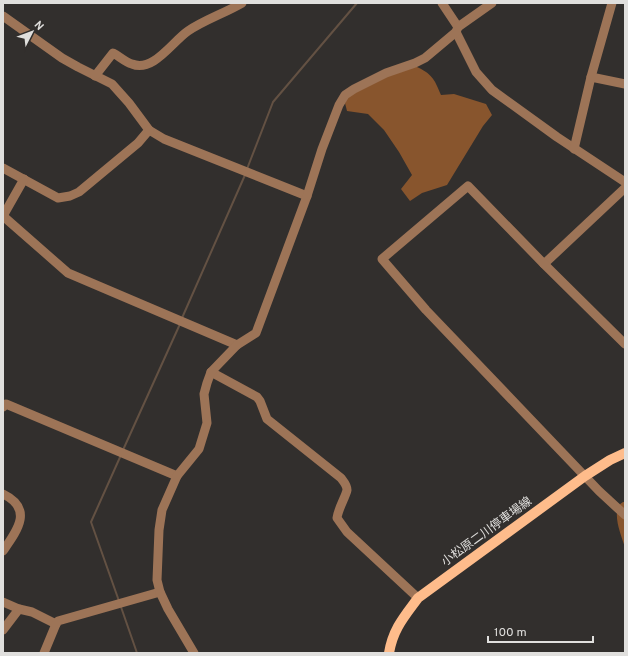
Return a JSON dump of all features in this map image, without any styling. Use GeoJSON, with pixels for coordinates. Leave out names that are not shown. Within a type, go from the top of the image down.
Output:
{"type":"FeatureCollection","features":[{"type":"Feature","properties":{"kind":"main road","name":"小松原二川停車場線"},"geometry":{"type":"LineString","coordinates":[[389,653],[390,644],[398,625],[418,598],[585,476],[610,460],[625,453]]}},
{"type":"Feature","properties":{"kind":"street"},"geometry":{"type":"LineString","coordinates":[[95,76],[113,53],[132,65],[142,65],[150,62],[167,51],[186,32],[242,3]]}},
{"type":"Feature","properties":{"kind":"street"},"geometry":{"type":"LineString","coordinates":[[442,3],[457,30],[476,72],[492,90],[574,149],[625,182]]}},
{"type":"Feature","properties":{"kind":"street"},"geometry":{"type":"LineString","coordinates":[[194,653],[168,610],[160,592],[157,580],[159,530],[162,510],[177,476],[199,449],[207,423],[204,394],[211,372],[237,345],[256,333],[307,196],[322,149],[339,105],[345,95],[354,88],[386,73],[425,58],[457,30],[492,3]]}},
{"type":"Feature","properties":{"kind":"street"},"geometry":{"type":"LineString","coordinates":[[574,149],[591,77],[612,3]]}},
{"type":"Feature","properties":{"kind":"street"},"geometry":{"type":"LineString","coordinates":[[3,16],[62,58],[112,84],[129,103],[149,130],[164,139],[307,196]]}},
{"type":"Feature","properties":{"kind":"street"},"geometry":{"type":"LineString","coordinates":[[591,77],[625,84]]}},
{"type":"Feature","properties":{"kind":"street"},"geometry":{"type":"LineString","coordinates":[[3,168],[58,198],[70,196],[80,192],[138,142],[149,130]]}},
{"type":"Feature","properties":{"kind":"street"},"geometry":{"type":"LineString","coordinates":[[24,179],[3,216],[68,273],[237,345]]}},
{"type":"Feature","properties":{"kind":"street"},"geometry":{"type":"LineString","coordinates":[[625,344],[468,186],[382,259],[426,310],[585,476],[625,515]]}},
{"type":"Feature","properties":{"kind":"street"},"geometry":{"type":"LineString","coordinates":[[544,264],[625,188]]}},
{"type":"Feature","properties":{"kind":"street"},"geometry":{"type":"LineString","coordinates":[[211,372],[257,397],[267,419],[341,478],[346,484],[347,490],[338,510],[337,518],[347,532],[418,598]]}},
{"type":"Feature","properties":{"kind":"street"},"geometry":{"type":"LineString","coordinates":[[3,407],[6,404],[177,476]]}},
{"type":"Feature","properties":{"kind":"street"},"geometry":{"type":"LineString","coordinates":[[3,494],[18,506],[21,517],[14,535],[3,551]]}},
{"type":"Feature","properties":{"kind":"street"},"geometry":{"type":"LineString","coordinates":[[44,653],[58,621],[160,592]]}},
{"type":"Feature","properties":{"kind":"street"},"geometry":{"type":"LineString","coordinates":[[3,602],[19,609],[32,612],[56,624]]}},
{"type":"Feature","properties":{"kind":"street"},"geometry":{"type":"LineString","coordinates":[[3,630],[19,609]]}},
{"type":"Feature","properties":{"kind":"shaded area"},"geometry":{"type":"Polygon","coordinates":[[[415,66],[432,77],[441,95],[454,94],[486,104],[492,115],[483,126],[447,185],[422,193],[410,201],[401,189],[412,175],[399,152],[384,130],[368,114],[347,111],[345,103],[349,95],[388,75],[415,66]]]}},
{"type":"Feature","properties":{"kind":"shaded area"},"geometry":{"type":"Polygon","coordinates":[[[625,502],[625,547],[619,529],[617,516],[619,505],[625,502]]]}},
{"type":"Feature","properties":{"kind":"waterway"},"geometry":{"type":"LineString","coordinates":[[247,169],[273,102],[357,3]]}},
{"type":"Feature","properties":{"kind":"waterway"},"geometry":{"type":"LineString","coordinates":[[182,318],[245,175]]}},
{"type":"Feature","properties":{"kind":"waterway"},"geometry":{"type":"LineString","coordinates":[[123,450],[180,324]]}},
{"type":"Feature","properties":{"kind":"waterway"},"geometry":{"type":"LineString","coordinates":[[119,601],[91,522],[121,455]]}},
{"type":"Feature","properties":{"kind":"waterway"},"geometry":{"type":"LineString","coordinates":[[121,607],[137,653]]}}]}
